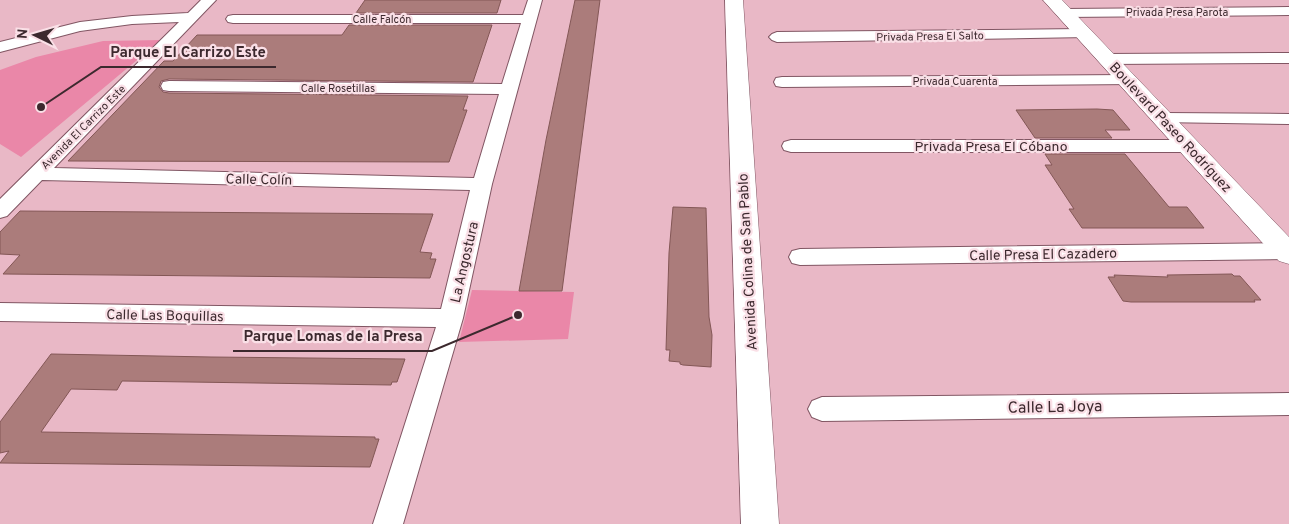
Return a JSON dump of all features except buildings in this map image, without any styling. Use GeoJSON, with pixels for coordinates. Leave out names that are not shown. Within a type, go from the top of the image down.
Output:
{"type":"FeatureCollection","features":[{"type":"Feature","properties":{"kind":"street","name":"Avenida El Carrizo Este"},"geometry":{"type":"LineString","coordinates":[[0,211],[209,0]]}},
{"type":"Feature","properties":{"kind":"street","name":"Avenida Colina de San Pablo"},"geometry":{"type":"LineString","coordinates":[[734,0],[760,524]]}},
{"type":"Feature","properties":{"kind":"street","name":"Privada Presa Parota"},"geometry":{"type":"LineString","coordinates":[[1058,6],[1289,11]]}},
{"type":"Feature","properties":{"kind":"street","name":"Boulevard Paseo Rodríguez"},"geometry":{"type":"LineString","coordinates":[[1058,6],[1288,253]]}},
{"type":"Feature","properties":{"kind":"street","name":"Calle Falcón"},"geometry":{"type":"LineString","coordinates":[[233,19],[533,10]]}},
{"type":"Feature","properties":{"kind":"street","name":"La Angostura"},"geometry":{"type":"LineString","coordinates":[[388,524],[450,318],[482,184],[508,89],[533,10]]}},
{"type":"Feature","properties":{"kind":"street"},"geometry":{"type":"LineString","coordinates":[[0,46],[80,26],[132,20],[192,17]]}},
{"type":"Feature","properties":{"kind":"street","name":"Privada Presa El Salto"},"geometry":{"type":"LineString","coordinates":[[777,37],[1083,34]]}},
{"type":"Feature","properties":{"kind":"street"},"geometry":{"type":"LineString","coordinates":[[1107,59],[1289,58]]}},
{"type":"Feature","properties":{"kind":"street","name":"Privada Cuarenta"},"geometry":{"type":"LineString","coordinates":[[782,82],[1128,80]]}},
{"type":"Feature","properties":{"kind":"street","name":"Calle Rosetillas"},"geometry":{"type":"LineString","coordinates":[[169,86],[508,89]]}},
{"type":"Feature","properties":{"kind":"street"},"geometry":{"type":"LineString","coordinates":[[1164,118],[1289,119]]}},
{"type":"Feature","properties":{"kind":"street","name":"Privada Presa El Cóbano"},"geometry":{"type":"LineString","coordinates":[[792,146],[1190,146]]}},
{"type":"Feature","properties":{"kind":"street","name":"Calle Colín"},"geometry":{"type":"LineString","coordinates":[[37,174],[482,184]]}},
{"type":"Feature","properties":{"kind":"street","name":"Calle Presa El Cazadero"},"geometry":{"type":"LineString","coordinates":[[800,257],[1288,253]]}},
{"type":"Feature","properties":{"kind":"street","name":"Calle Las Boquillas"},"geometry":{"type":"LineString","coordinates":[[0,312],[450,318]]}},
{"type":"Feature","properties":{"kind":"street","name":"Calle La Joya"},"geometry":{"type":"LineString","coordinates":[[822,409],[1289,404]]}},
{"type":"Feature","properties":{"kind":"shaded area"},"geometry":{"type":"Polygon","coordinates":[[[161,40],[21,157],[0,144],[0,70],[36,57],[103,41],[161,40]]]}},
{"type":"Feature","properties":{"kind":"shaded area"},"geometry":{"type":"Polygon","coordinates":[[[472,290],[574,292],[568,339],[459,342],[472,290]]]}},
{"type":"Feature","properties":{"kind":"place","name":"Parque El Carrizo Este"},"geometry":{"type":"Point","coordinates":[41,107]}},
{"type":"Feature","properties":{"kind":"place","name":"Parque Lomas de la Presa"},"geometry":{"type":"Point","coordinates":[518,315]}}]}
